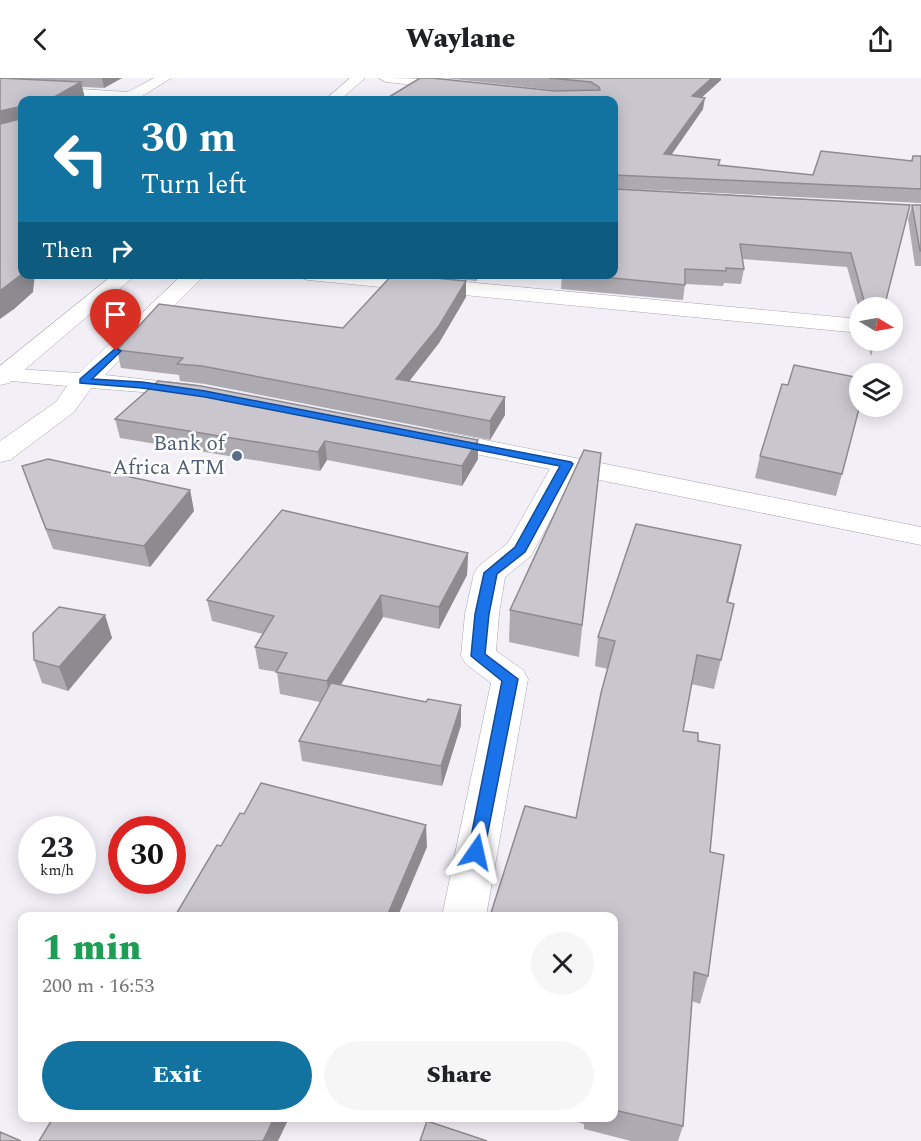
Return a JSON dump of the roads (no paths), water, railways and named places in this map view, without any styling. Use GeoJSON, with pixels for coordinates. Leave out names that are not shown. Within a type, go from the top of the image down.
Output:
{"type":"FeatureCollection","features":[{"type":"Feature","properties":{"kind":"main road"},"geometry":{"type":"LineString","coordinates":[[132,96],[164,78]]}},
{"type":"Feature","properties":{"kind":"main road"},"geometry":{"type":"LineString","coordinates":[[337,96],[358,78]]}},
{"type":"Feature","properties":{"kind":"main road"},"geometry":{"type":"LineString","coordinates":[[382,93],[393,78],[479,88]]}},
{"type":"Feature","properties":{"kind":"main road"},"geometry":{"type":"LineString","coordinates":[[0,88],[103,96]]}},
{"type":"Feature","properties":{"kind":"main road"},"geometry":{"type":"LineString","coordinates":[[3,376],[121,279]]}},
{"type":"Feature","properties":{"kind":"main road"},"geometry":{"type":"LineString","coordinates":[[0,454],[65,407],[84,381],[191,279]]}},
{"type":"Feature","properties":{"kind":"main road"},"geometry":{"type":"LineString","coordinates":[[361,279],[849,325]]}},
{"type":"Feature","properties":{"kind":"main road"},"geometry":{"type":"LineString","coordinates":[[3,376],[142,385],[217,396]]}},
{"type":"Feature","properties":{"kind":"main road"},"geometry":{"type":"LineString","coordinates":[[415,435],[921,536]]}},
{"type":"Feature","properties":{"kind":"main road"},"geometry":{"type":"LineString","coordinates":[[465,912],[510,679],[478,656],[482,614],[490,573],[520,549],[567,464]]}},
{"type":"Feature","properties":{"kind":"place","name":"Bank of Africa ATM"},"geometry":{"type":"Point","coordinates":[237,456]}}]}
